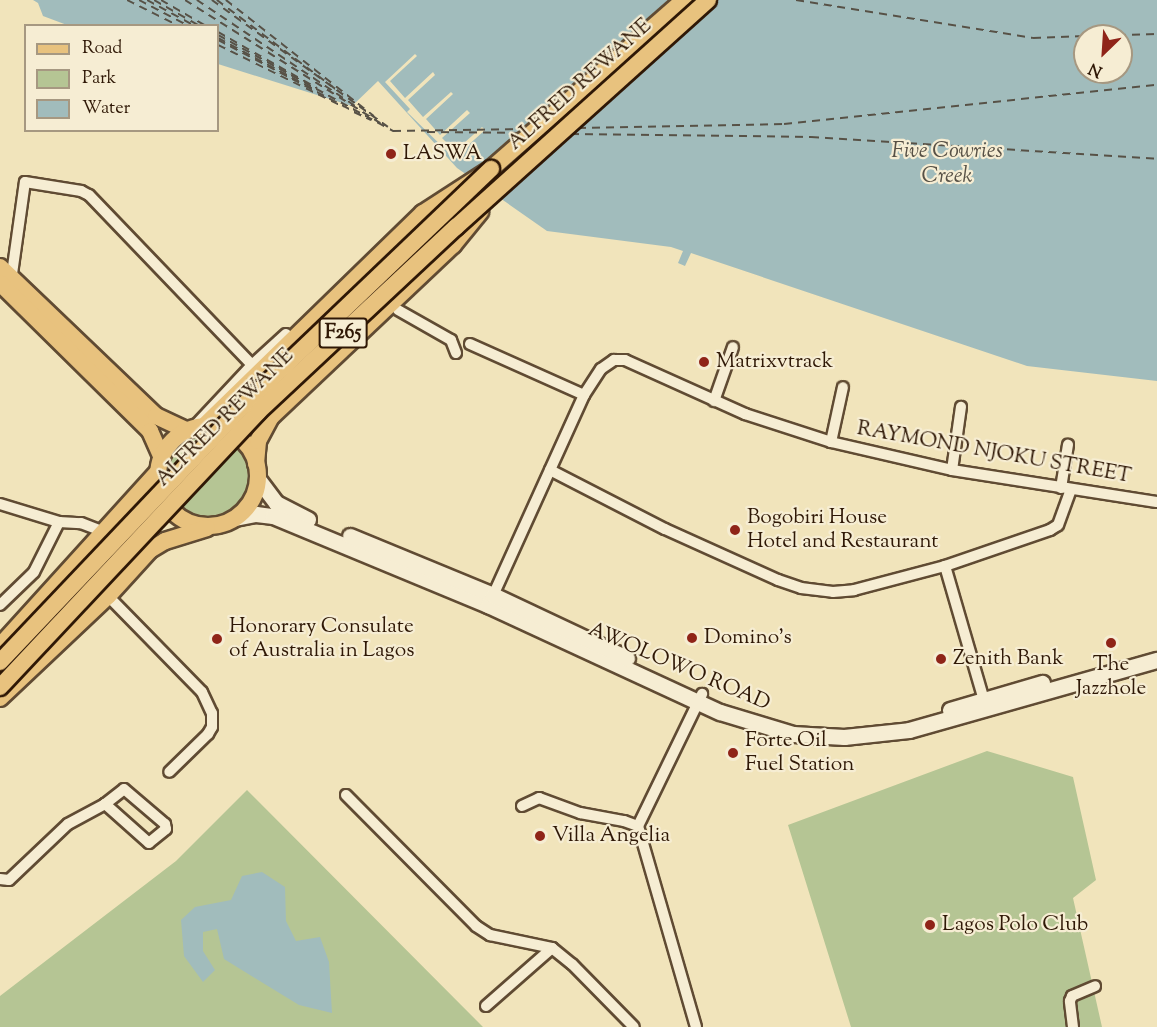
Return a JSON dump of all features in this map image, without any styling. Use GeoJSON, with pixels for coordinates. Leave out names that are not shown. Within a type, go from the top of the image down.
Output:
{"type":"FeatureCollection","features":[{"type":"Feature","properties":{"kind":"main road","name":"F265"},"geometry":{"type":"LineString","coordinates":[[0,663],[246,403],[491,168],[684,0]]}},
{"type":"Feature","properties":{"kind":"main road","name":"ALFRED REWANE"},"geometry":{"type":"LineString","coordinates":[[0,687],[232,438],[504,184],[708,0]]}},
{"type":"Feature","properties":{"kind":"main road"},"geometry":{"type":"LineString","coordinates":[[0,646],[105,532],[159,464],[167,446],[195,428],[242,389],[423,213],[491,168]]}},
{"type":"Feature","properties":{"kind":"main road"},"geometry":{"type":"LineString","coordinates":[[0,698],[108,596],[150,550],[165,541],[235,518],[247,508],[255,494],[258,441],[271,417],[453,245],[504,184]]}},
{"type":"Feature","properties":{"kind":"main road"},"geometry":{"type":"LineString","coordinates":[[0,267],[6,283],[150,431],[159,464],[161,494],[173,513],[185,521],[214,526]]}},
{"type":"Feature","properties":{"kind":"main road"},"geometry":{"type":"LineString","coordinates":[[6,283],[156,416],[195,428],[231,431],[243,440],[251,450],[257,472]]}},
{"type":"Feature","properties":{"kind":"main road","name":"AWOLOWO ROAD"},"geometry":{"type":"LineString","coordinates":[[257,472],[276,503],[286,510],[491,600],[768,729],[793,734],[844,738],[909,730],[1157,651]]}},
{"type":"Feature","properties":{"kind":"main road","name":"AWOLOWO ROAD"},"geometry":{"type":"LineString","coordinates":[[235,518],[256,514],[273,516],[491,600]]}},
{"type":"Feature","properties":{"kind":"main road","name":"AWOLOWO ROAD"},"geometry":{"type":"LineString","coordinates":[[985,705],[1157,660]]}},
{"type":"Feature","properties":{"kind":"street"},"geometry":{"type":"LineString","coordinates":[[6,283],[26,183],[81,191],[88,195],[252,365]]}},
{"type":"Feature","properties":{"kind":"street"},"geometry":{"type":"LineString","coordinates":[[398,310],[451,340],[456,353]]}},
{"type":"Feature","properties":{"kind":"street"},"geometry":{"type":"LineString","coordinates":[[195,428],[252,365],[286,334]]}},
{"type":"Feature","properties":{"kind":"street"},"geometry":{"type":"LineString","coordinates":[[470,344],[584,395]]}},
{"type":"Feature","properties":{"kind":"street"},"geometry":{"type":"LineString","coordinates":[[714,400],[733,347]]}},
{"type":"Feature","properties":{"kind":"street","name":"RAYMOND NJOKU STREET"},"geometry":{"type":"LineString","coordinates":[[491,600],[584,395],[601,369],[609,362],[625,360],[745,414],[831,442],[952,470],[1157,502]]}},
{"type":"Feature","properties":{"kind":"street"},"geometry":{"type":"LineString","coordinates":[[258,441],[321,381]]}},
{"type":"Feature","properties":{"kind":"street"},"geometry":{"type":"LineString","coordinates":[[831,442],[843,387]]}},
{"type":"Feature","properties":{"kind":"street"},"geometry":{"type":"LineString","coordinates":[[952,470],[961,407]]}},
{"type":"Feature","properties":{"kind":"street"},"geometry":{"type":"LineString","coordinates":[[550,470],[665,528],[801,588],[833,592],[854,590],[945,566],[1058,525],[1066,489],[1068,445]]}},
{"type":"Feature","properties":{"kind":"street"},"geometry":{"type":"LineString","coordinates":[[0,504],[59,522],[81,523],[105,532]]}},
{"type":"Feature","properties":{"kind":"street"},"geometry":{"type":"LineString","coordinates":[[0,605],[34,572],[59,522]]}},
{"type":"Feature","properties":{"kind":"street"},"geometry":{"type":"LineString","coordinates":[[945,566],[985,705]]}},
{"type":"Feature","properties":{"kind":"street"},"geometry":{"type":"LineString","coordinates":[[108,596],[202,692],[212,713],[212,727],[208,734],[169,772]]}},
{"type":"Feature","properties":{"kind":"street"},"geometry":{"type":"LineString","coordinates":[[696,1027],[638,826],[700,698]]}},
{"type":"Feature","properties":{"kind":"street"},"geometry":{"type":"LineString","coordinates":[[0,879],[9,880],[68,824],[127,789],[165,824],[166,829],[149,843],[105,804]]}},
{"type":"Feature","properties":{"kind":"street"},"geometry":{"type":"LineString","coordinates":[[346,795],[483,932],[552,948],[572,964],[634,1027]]}},
{"type":"Feature","properties":{"kind":"street"},"geometry":{"type":"LineString","coordinates":[[522,806],[539,798],[580,813],[638,826]]}},
{"type":"Feature","properties":{"kind":"street"},"geometry":{"type":"LineString","coordinates":[[486,1006],[552,948]]}},
{"type":"Feature","properties":{"kind":"street"},"geometry":{"type":"LineString","coordinates":[[1074,1027],[1070,1001],[1072,996],[1095,986]]}},
{"type":"Feature","properties":{"kind":"green space"},"geometry":{"type":"Polygon","coordinates":[[[208,436],[223,439],[236,448],[245,461],[248,476],[245,491],[236,504],[223,513],[208,516],[193,513],[180,504],[171,491],[168,476],[171,461],[180,448],[193,439],[208,436]]]}},
{"type":"Feature","properties":{"kind":"green space","name":"Lagos Polo Club"},"geometry":{"type":"Polygon","coordinates":[[[987,751],[1073,777],[1096,880],[1073,898],[1102,1027],[851,1027],[788,825],[987,751]]]}},
{"type":"Feature","properties":{"kind":"green space"},"geometry":{"type":"Polygon","coordinates":[[[247,790],[483,1027],[0,1027],[0,996],[176,861],[247,790]]]}},
{"type":"Feature","properties":{"kind":"water","name":"Five Cowries Creek"},"geometry":{"type":"Polygon","coordinates":[[[33,0],[1157,0],[1157,381],[1027,366],[691,253],[685,266],[678,263],[683,251],[671,247],[547,231],[457,168],[378,81],[352,106],[219,64],[219,24],[64,24],[43,16],[38,3],[33,0]]]}},
{"type":"Feature","properties":{"kind":"water"},"geometry":{"type":"Polygon","coordinates":[[[262,872],[285,887],[286,921],[296,941],[320,937],[329,962],[332,1013],[299,1005],[224,959],[217,929],[203,932],[203,951],[215,970],[203,982],[184,956],[181,920],[195,907],[231,900],[242,876],[262,872]]]}},
{"type":"Feature","properties":{"kind":"pier"},"geometry":{"type":"Polygon","coordinates":[[[415,54],[417,56],[390,81],[405,98],[433,72],[435,75],[408,100],[423,117],[451,92],[453,94],[426,119],[440,135],[467,110],[470,113],[442,138],[455,151],[482,127],[485,130],[454,158],[407,112],[410,109],[385,82],[415,54]]]}},
{"type":"Feature","properties":{"kind":"ferry route"},"geometry":{"type":"LineString","coordinates":[[127,0],[175,24]]}},
{"type":"Feature","properties":{"kind":"ferry route"},"geometry":{"type":"LineString","coordinates":[[139,0],[185,24]]}},
{"type":"Feature","properties":{"kind":"ferry route"},"geometry":{"type":"LineString","coordinates":[[147,0],[191,24]]}},
{"type":"Feature","properties":{"kind":"ferry route"},"geometry":{"type":"LineString","coordinates":[[154,0],[196,24]]}},
{"type":"Feature","properties":{"kind":"ferry route"},"geometry":{"type":"LineString","coordinates":[[161,0],[203,24]]}},
{"type":"Feature","properties":{"kind":"ferry route"},"geometry":{"type":"LineString","coordinates":[[185,0],[380,123]]}},
{"type":"Feature","properties":{"kind":"ferry route"},"geometry":{"type":"LineString","coordinates":[[197,0],[360,109]]}},
{"type":"Feature","properties":{"kind":"ferry route"},"geometry":{"type":"LineString","coordinates":[[212,0],[388,127]]}},
{"type":"Feature","properties":{"kind":"ferry route"},"geometry":{"type":"LineString","coordinates":[[217,0],[337,90]]}},
{"type":"Feature","properties":{"kind":"ferry route"},"geometry":{"type":"LineString","coordinates":[[226,0],[374,116]]}},
{"type":"Feature","properties":{"kind":"ferry route"},"geometry":{"type":"LineString","coordinates":[[796,0],[1033,38],[1073,36]]}},
{"type":"Feature","properties":{"kind":"ferry route"},"geometry":{"type":"LineString","coordinates":[[219,33],[317,88]]}},
{"type":"Feature","properties":{"kind":"ferry route"},"geometry":{"type":"LineString","coordinates":[[1133,35],[1157,34]]}},
{"type":"Feature","properties":{"kind":"ferry route"},"geometry":{"type":"LineString","coordinates":[[219,36],[393,131],[525,129]]}},
{"type":"Feature","properties":{"kind":"ferry route"},"geometry":{"type":"LineString","coordinates":[[219,39],[315,90]]}},
{"type":"Feature","properties":{"kind":"ferry route"},"geometry":{"type":"LineString","coordinates":[[219,41],[355,112]]}},
{"type":"Feature","properties":{"kind":"ferry route"},"geometry":{"type":"LineString","coordinates":[[219,45],[344,107]]}},
{"type":"Feature","properties":{"kind":"ferry route"},"geometry":{"type":"LineString","coordinates":[[578,128],[784,124],[1157,85]]}},
{"type":"Feature","properties":{"kind":"ferry route"},"geometry":{"type":"LineString","coordinates":[[354,112],[371,120]]}},
{"type":"Feature","properties":{"kind":"ferry route"},"geometry":{"type":"LineString","coordinates":[[427,132],[521,133]]}},
{"type":"Feature","properties":{"kind":"ferry route"},"geometry":{"type":"LineString","coordinates":[[571,134],[811,137],[1157,159]]}},
{"type":"Feature","properties":{"kind":"place","name":"LASWA"},"geometry":{"type":"Point","coordinates":[391,154]}},
{"type":"Feature","properties":{"kind":"place","name":"Matrixvtrack"},"geometry":{"type":"Point","coordinates":[704,362]}},
{"type":"Feature","properties":{"kind":"place","name":"Bogobiri House Hotel and Restaurant"},"geometry":{"type":"Point","coordinates":[735,530]}},
{"type":"Feature","properties":{"kind":"place","name":"Domino's"},"geometry":{"type":"Point","coordinates":[692,638]}},
{"type":"Feature","properties":{"kind":"place","name":"Honorary Consulate of Australia in Lagos"},"geometry":{"type":"Point","coordinates":[217,639]}},
{"type":"Feature","properties":{"kind":"place","name":"The Jazzhole"},"geometry":{"type":"Point","coordinates":[1111,643]}},
{"type":"Feature","properties":{"kind":"place","name":"Zenith Bank"},"geometry":{"type":"Point","coordinates":[941,659]}},
{"type":"Feature","properties":{"kind":"place","name":"Forte Oil Fuel Station"},"geometry":{"type":"Point","coordinates":[733,753]}},
{"type":"Feature","properties":{"kind":"place","name":"Villa Angelia"},"geometry":{"type":"Point","coordinates":[540,836]}},
{"type":"Feature","properties":{"kind":"place","name":"Lagos Polo Club"},"geometry":{"type":"Point","coordinates":[930,925]}}]}
